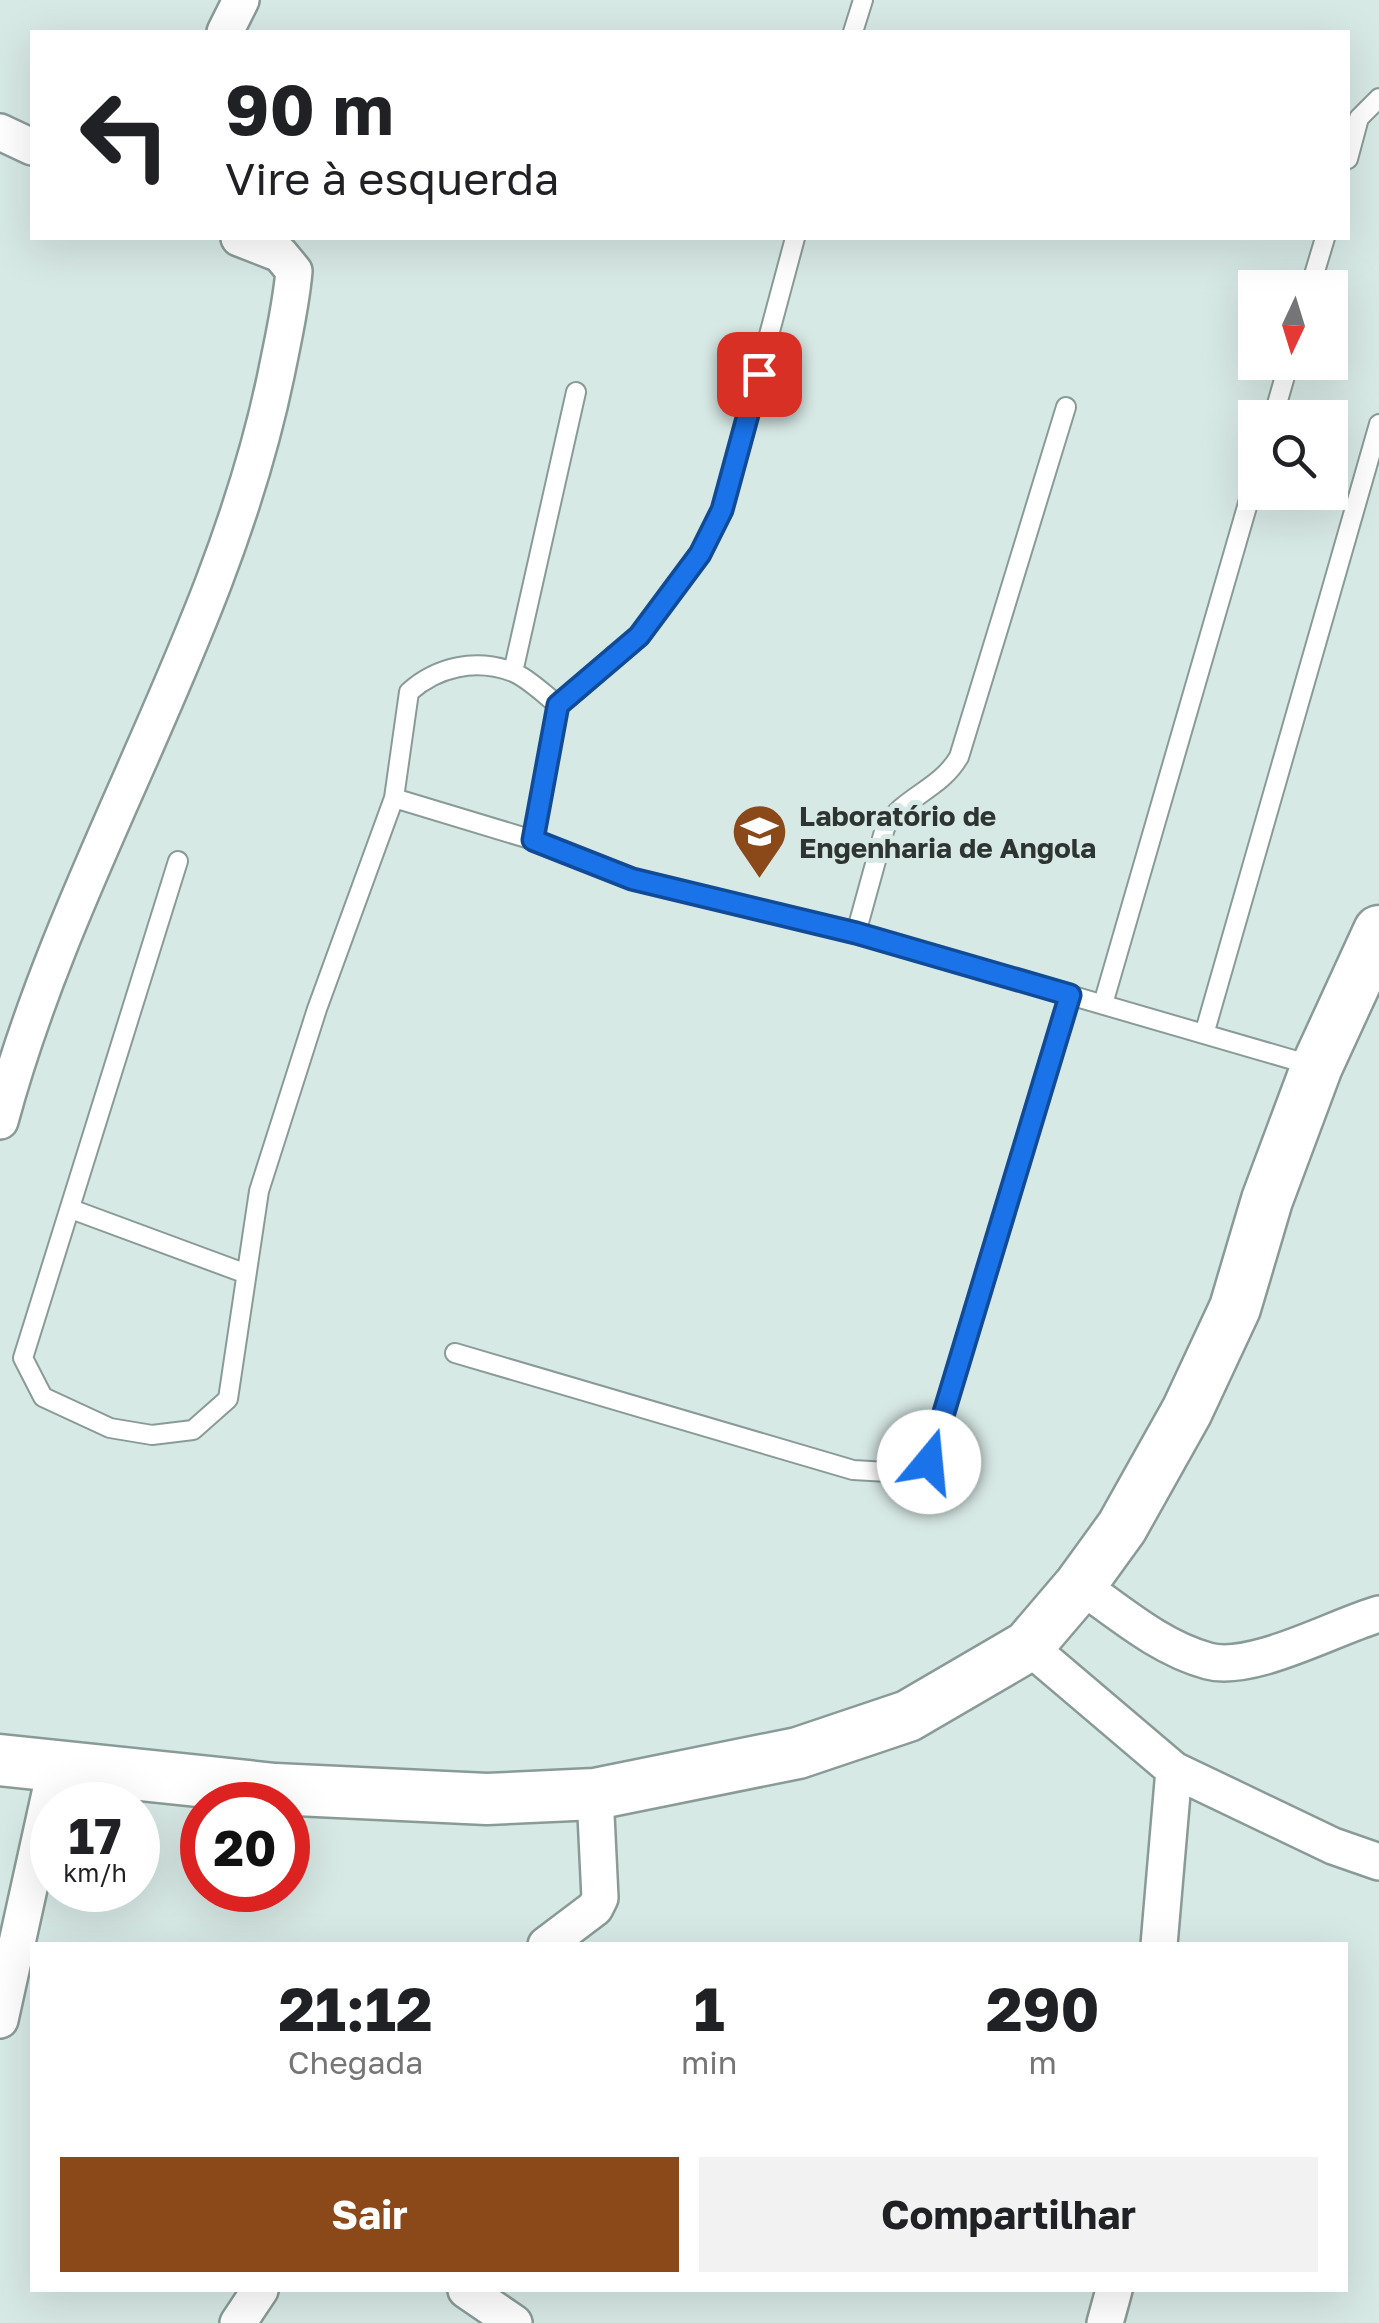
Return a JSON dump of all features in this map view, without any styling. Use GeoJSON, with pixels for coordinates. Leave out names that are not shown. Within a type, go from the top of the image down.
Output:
{"type":"FeatureCollection","features":[{"type":"Feature","properties":{"kind":"street"},"geometry":{"type":"LineString","coordinates":[[227,30],[242,0]]}},
{"type":"Feature","properties":{"kind":"street"},"geometry":{"type":"LineString","coordinates":[[0,132],[30,146]]}},
{"type":"Feature","properties":{"kind":"street"},"geometry":{"type":"LineString","coordinates":[[0,1121],[6,1078],[82,890],[164,706],[233,531],[262,443],[294,270],[280,254],[244,240]]}},
{"type":"Feature","properties":{"kind":"street"},"geometry":{"type":"LineString","coordinates":[[0,1760],[275,1789],[488,1799],[595,1794],[798,1753],[908,1716],[1028,1646],[1080,1586],[1122,1526],[1188,1411],[1227,1326],[1267,1200],[1318,1066],[1379,931]]}},
{"type":"Feature","properties":{"kind":"street"},"geometry":{"type":"LineString","coordinates":[[1080,1586],[1167,1644],[1211,1662],[1251,1660],[1379,1614]]}},
{"type":"Feature","properties":{"kind":"street"},"geometry":{"type":"LineString","coordinates":[[1028,1646],[1174,1770],[1334,1846],[1379,1862]]}},
{"type":"Feature","properties":{"kind":"street"},"geometry":{"type":"LineString","coordinates":[[0,2020],[56,1766]]}},
{"type":"Feature","properties":{"kind":"street"},"geometry":{"type":"LineString","coordinates":[[1160,1942],[1174,1770]]}},
{"type":"Feature","properties":{"kind":"street"},"geometry":{"type":"LineString","coordinates":[[550,1942],[595,1908],[600,1898],[595,1794]]}},
{"type":"Feature","properties":{"kind":"street"},"geometry":{"type":"LineString","coordinates":[[238,2323],[259,2292]]}},
{"type":"Feature","properties":{"kind":"street"},"geometry":{"type":"LineString","coordinates":[[469,2292],[514,2323]]}},
{"type":"Feature","properties":{"kind":"street"},"geometry":{"type":"LineString","coordinates":[[1106,2323],[1114,2292]]}},
{"type":"Feature","properties":{"kind":"lane"},"geometry":{"type":"LineString","coordinates":[[855,30],[863,0]]}},
{"type":"Feature","properties":{"kind":"lane"},"geometry":{"type":"LineString","coordinates":[[1350,152],[1360,118],[1379,98]]}},
{"type":"Feature","properties":{"kind":"lane"},"geometry":{"type":"LineString","coordinates":[[533,840],[558,705],[639,636],[700,554],[722,510],[794,240]]}},
{"type":"Feature","properties":{"kind":"lane"},"geometry":{"type":"LineString","coordinates":[[1315,270],[1324,240]]}},
{"type":"Feature","properties":{"kind":"lane"},"geometry":{"type":"LineString","coordinates":[[513,672],[576,392]]}},
{"type":"Feature","properties":{"kind":"lane"},"geometry":{"type":"LineString","coordinates":[[856,933],[885,828],[894,812],[945,780],[959,757],[1066,407]]}},
{"type":"Feature","properties":{"kind":"lane"},"geometry":{"type":"LineString","coordinates":[[1205,1031],[1379,424]]}},
{"type":"Feature","properties":{"kind":"lane"},"geometry":{"type":"LineString","coordinates":[[1104,1004],[1246,510]]}},
{"type":"Feature","properties":{"kind":"lane"},"geometry":{"type":"LineString","coordinates":[[178,861],[23,1358],[43,1397],[110,1428],[152,1436],[193,1430],[228,1399],[259,1191],[317,1009],[394,798],[408,692],[428,675],[452,666],[513,672],[558,705]]}},
{"type":"Feature","properties":{"kind":"lane"},"geometry":{"type":"LineString","coordinates":[[394,798],[533,840],[632,879],[856,933],[1318,1066]]}},
{"type":"Feature","properties":{"kind":"lane"},"geometry":{"type":"LineString","coordinates":[[455,1353],[853,1470],[888,1472],[929,1462],[1070,995]]}},
{"type":"Feature","properties":{"kind":"lane"},"geometry":{"type":"LineString","coordinates":[[71,1208],[244,1273]]}},
{"type":"Feature","properties":{"kind":"place","name":"Laboratório de Engenharia de Angola"},"geometry":{"type":"Point","coordinates":[760,880]}},
{"type":"Feature","properties":{"kind":"route"},"geometry":{"type":"LineString","coordinates":[[759,374],[722,510],[700,554],[639,636],[558,705],[533,840],[632,879],[856,933],[1070,995],[929,1462]]}}]}
